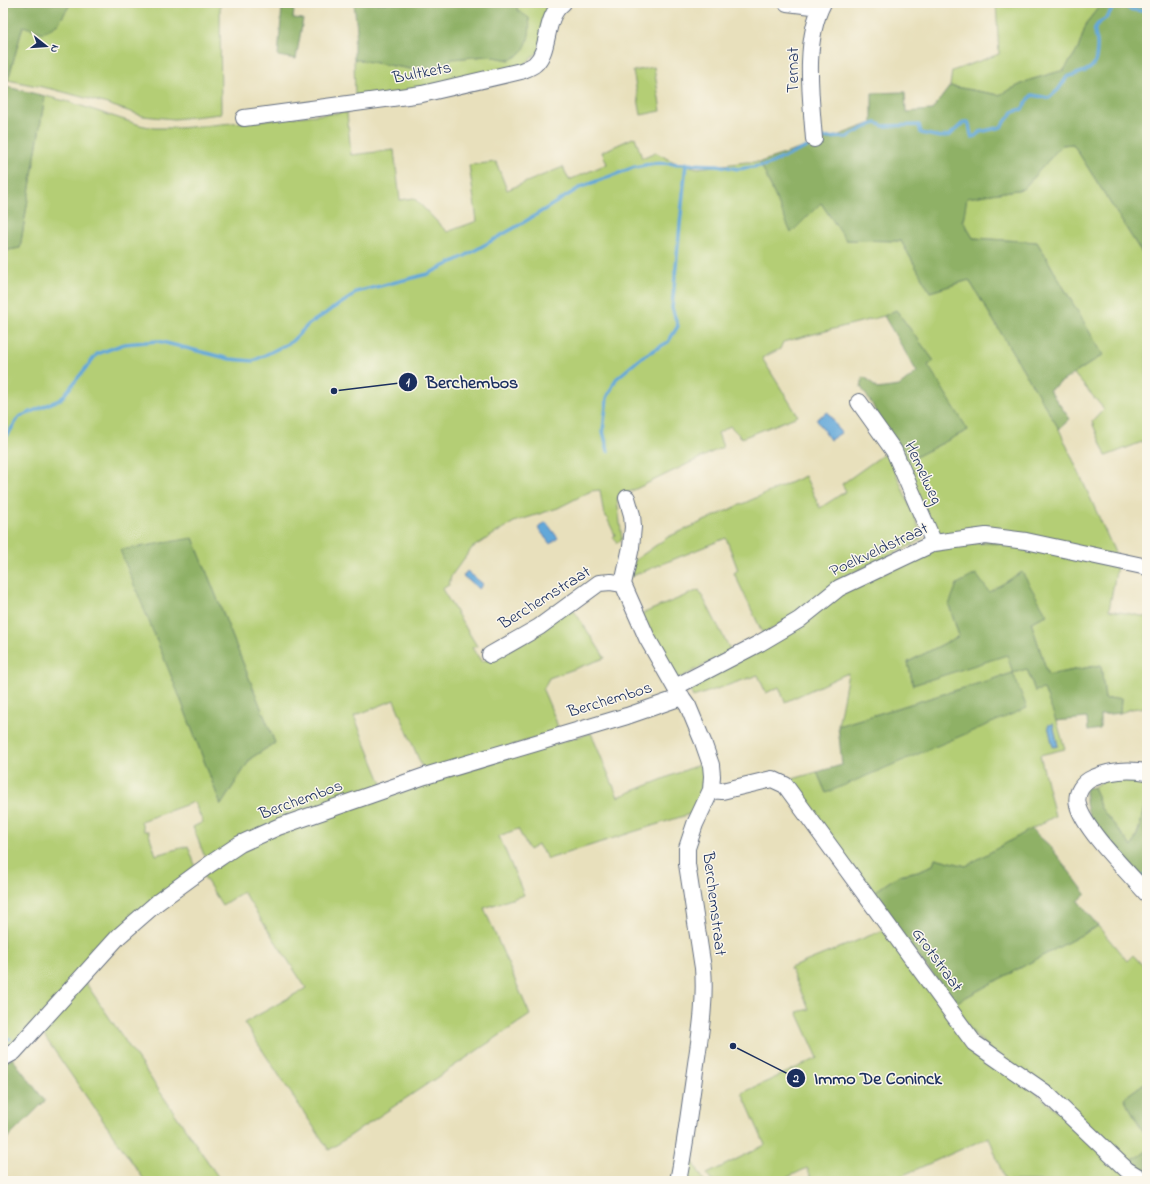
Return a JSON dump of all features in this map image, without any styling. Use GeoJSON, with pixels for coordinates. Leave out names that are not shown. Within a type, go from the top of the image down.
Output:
{"type":"FeatureCollection","features":[{"type":"Feature","properties":{"kind":"street","name":"Bultkets"},"geometry":{"type":"LineString","coordinates":[[244,118],[422,94],[521,71],[536,64],[543,53],[556,8],[563,3]]}},
{"type":"Feature","properties":{"kind":"street"},"geometry":{"type":"LineString","coordinates":[[787,3],[822,5]]}},
{"type":"Feature","properties":{"kind":"street","name":"Ternat"},"geometry":{"type":"LineString","coordinates":[[814,139],[811,99],[812,36],[822,5]]}},
{"type":"Feature","properties":{"kind":"street","name":"Hemelweg"},"geometry":{"type":"LineString","coordinates":[[859,402],[894,451],[934,543]]}},
{"type":"Feature","properties":{"kind":"street"},"geometry":{"type":"LineString","coordinates":[[623,584],[631,547],[633,527],[632,515],[627,498]]}},
{"type":"Feature","properties":{"kind":"street","name":"Poelkveldstraat"},"geometry":{"type":"LineString","coordinates":[[679,693],[681,684],[760,643],[799,620],[839,588],[934,543],[986,536],[1026,541],[1147,567]]}},
{"type":"Feature","properties":{"kind":"street","name":"Berchemstraat"},"geometry":{"type":"LineString","coordinates":[[490,655],[534,630],[599,582],[618,582],[623,584],[647,638],[692,715],[711,765],[711,790],[695,824],[687,848],[687,864],[703,968],[704,1008],[678,1181]]}},
{"type":"Feature","properties":{"kind":"street","name":"Berchembos"},"geometry":{"type":"LineString","coordinates":[[3,1058],[14,1052],[119,936],[158,902],[240,844],[278,827],[425,776],[627,716],[679,693]]}},
{"type":"Feature","properties":{"kind":"street"},"geometry":{"type":"LineString","coordinates":[[1147,772],[1109,772],[1089,779],[1081,787],[1078,795],[1078,804],[1090,829],[1147,894]]}},
{"type":"Feature","properties":{"kind":"street","name":"Grotstraat"},"geometry":{"type":"LineString","coordinates":[[711,790],[722,791],[772,779],[785,785],[974,1043],[1046,1093],[1127,1170],[1145,1181]]}},
{"type":"Feature","properties":{"kind":"green space"},"geometry":{"type":"Polygon","coordinates":[[[3,3],[71,3],[58,24],[43,33],[23,26],[8,80],[3,79],[3,3]]]}},
{"type":"Feature","properties":{"kind":"green space"},"geometry":{"type":"Polygon","coordinates":[[[71,3],[220,3],[221,114],[174,119],[143,116],[104,103],[52,89],[8,80],[23,26],[58,24],[71,3]]]}},
{"type":"Feature","properties":{"kind":"green space"},"geometry":{"type":"Polygon","coordinates":[[[232,3],[295,3],[293,18],[303,19],[296,59],[278,56],[282,7],[232,3]]]}},
{"type":"Feature","properties":{"kind":"green space"},"geometry":{"type":"Polygon","coordinates":[[[354,3],[518,3],[517,10],[529,18],[529,36],[521,53],[510,60],[488,56],[451,59],[440,71],[423,66],[411,69],[354,59],[354,42],[357,30],[354,3]]]}},
{"type":"Feature","properties":{"kind":"green space"},"geometry":{"type":"Polygon","coordinates":[[[518,3],[553,3],[539,51],[523,66],[427,90],[355,99],[354,59],[410,69],[423,66],[440,71],[450,59],[488,56],[510,60],[518,3]]]}},
{"type":"Feature","properties":{"kind":"green space"},"geometry":{"type":"Polygon","coordinates":[[[996,3],[1102,3],[1087,22],[1078,49],[1064,70],[1030,80],[999,95],[950,86],[952,71],[999,54],[996,3]]]}},
{"type":"Feature","properties":{"kind":"green space"},"geometry":{"type":"Polygon","coordinates":[[[1102,3],[1147,3],[1147,261],[1073,144],[1062,145],[1023,189],[967,198],[963,221],[973,238],[1037,242],[1103,355],[1049,390],[1070,419],[1059,429],[969,280],[930,292],[901,241],[846,240],[821,203],[791,233],[760,162],[872,123],[872,93],[905,92],[906,112],[932,110],[950,86],[999,95],[1030,80],[1064,70],[1078,49],[1087,22],[1102,3]]]}},
{"type":"Feature","properties":{"kind":"green space"},"geometry":{"type":"Polygon","coordinates":[[[654,67],[661,111],[641,115],[633,71],[654,67]]]}},
{"type":"Feature","properties":{"kind":"green space"},"geometry":{"type":"Polygon","coordinates":[[[3,86],[45,96],[20,248],[3,251],[3,86]]]}},
{"type":"Feature","properties":{"kind":"green space"},"geometry":{"type":"Polygon","coordinates":[[[45,96],[154,128],[179,128],[347,112],[351,155],[394,150],[400,200],[414,198],[447,232],[477,221],[469,165],[496,162],[507,190],[563,167],[569,180],[607,164],[602,152],[635,137],[642,158],[655,152],[674,162],[698,168],[747,162],[760,162],[791,232],[821,203],[846,240],[901,241],[930,292],[969,280],[1059,429],[1117,557],[935,536],[902,464],[968,430],[927,365],[934,361],[896,310],[884,316],[783,342],[780,349],[762,358],[798,416],[742,438],[730,426],[718,433],[723,447],[617,498],[622,539],[617,543],[613,537],[615,535],[603,510],[600,490],[591,491],[558,508],[514,522],[472,548],[451,576],[449,585],[442,589],[477,646],[472,648],[482,662],[516,644],[571,606],[605,658],[549,678],[543,690],[559,731],[424,772],[394,700],[354,716],[383,786],[206,860],[193,827],[203,822],[194,802],[141,821],[144,831],[148,831],[156,855],[188,846],[195,865],[3,1053],[3,251],[20,248],[45,96]],[[193,538],[180,698],[221,805],[251,758],[275,743],[193,538]]]}},
{"type":"Feature","properties":{"kind":"green space"},"geometry":{"type":"Polygon","coordinates":[[[1073,144],[1147,261],[1147,440],[1106,456],[1092,422],[1104,409],[1074,374],[1103,355],[1037,242],[973,238],[963,221],[966,198],[1023,189],[1062,145],[1073,144]]]}},
{"type":"Feature","properties":{"kind":"green space"},"geometry":{"type":"Polygon","coordinates":[[[896,310],[934,361],[928,365],[968,430],[902,464],[872,404],[861,387],[863,377],[869,380],[877,389],[899,386],[917,372],[884,316],[896,310]]]}},
{"type":"Feature","properties":{"kind":"green space"},"geometry":{"type":"Polygon","coordinates":[[[887,452],[923,537],[916,543],[841,578],[793,616],[763,634],[734,573],[738,570],[726,538],[630,577],[635,560],[668,537],[805,476],[820,508],[846,491],[842,484],[887,452]]]}},
{"type":"Feature","properties":{"kind":"green space"},"geometry":{"type":"Polygon","coordinates":[[[193,538],[275,743],[251,758],[221,805],[180,698],[120,550],[193,538]]]}},
{"type":"Feature","properties":{"kind":"green space"},"geometry":{"type":"Polygon","coordinates":[[[974,543],[1009,544],[1117,566],[1109,610],[1147,617],[1147,707],[1131,709],[1120,713],[1121,698],[1105,699],[1101,665],[1048,675],[1031,622],[1047,615],[989,592],[949,605],[959,636],[908,662],[913,685],[1007,654],[1027,669],[1035,691],[1044,688],[1055,715],[1065,749],[1040,755],[1055,816],[966,866],[935,858],[933,865],[918,871],[899,875],[870,895],[789,780],[817,772],[826,793],[1013,673],[838,726],[848,673],[785,702],[779,687],[766,693],[758,675],[693,697],[690,689],[692,684],[843,592],[930,551],[974,543]],[[1053,724],[1048,726],[1053,747],[1058,746],[1053,724]]]}},
{"type":"Feature","properties":{"kind":"green space"},"geometry":{"type":"Polygon","coordinates":[[[1022,572],[1047,615],[1031,622],[1048,675],[1101,665],[1105,699],[1121,698],[1120,713],[1100,715],[1100,729],[1088,731],[1087,718],[1056,721],[1044,689],[1035,691],[1027,669],[1013,673],[1007,655],[913,685],[908,662],[959,636],[949,605],[957,584],[976,574],[989,592],[1022,572]]]}},
{"type":"Feature","properties":{"kind":"green space"},"geometry":{"type":"Polygon","coordinates":[[[699,590],[731,651],[678,679],[639,615],[699,590]]]}},
{"type":"Feature","properties":{"kind":"green space"},"geometry":{"type":"Polygon","coordinates":[[[1013,673],[1027,708],[826,793],[817,772],[842,765],[838,726],[1013,673]]]}},
{"type":"Feature","properties":{"kind":"green space"},"geometry":{"type":"Polygon","coordinates":[[[591,733],[618,797],[703,763],[707,783],[693,813],[548,859],[538,845],[529,850],[518,829],[499,836],[524,895],[484,908],[530,1015],[329,1150],[244,1023],[306,988],[243,892],[222,905],[203,875],[270,836],[483,765],[591,733]]]}},
{"type":"Feature","properties":{"kind":"green space"},"geometry":{"type":"Polygon","coordinates":[[[1108,778],[1147,778],[1143,813],[1132,847],[1100,807],[1093,787],[1108,778]]]}},
{"type":"Feature","properties":{"kind":"green space"},"geometry":{"type":"Polygon","coordinates":[[[1093,787],[1100,807],[1132,847],[1140,827],[1147,791],[1147,891],[1091,822],[1086,804],[1086,788],[1093,787]]]}},
{"type":"Feature","properties":{"kind":"green space"},"geometry":{"type":"Polygon","coordinates":[[[1031,829],[1050,846],[1086,894],[1078,901],[1098,926],[955,1003],[870,895],[899,875],[918,871],[933,865],[935,858],[966,866],[1031,829]]]}},
{"type":"Feature","properties":{"kind":"green space"},"geometry":{"type":"Polygon","coordinates":[[[1098,926],[1127,961],[1133,955],[1147,970],[1147,1081],[1124,1098],[1147,1138],[1147,1150],[1127,1164],[975,1037],[955,1003],[1098,926]]]}},
{"type":"Feature","properties":{"kind":"green space"},"geometry":{"type":"Polygon","coordinates":[[[886,929],[933,993],[1022,1080],[1136,1181],[1005,1181],[989,1137],[890,1181],[813,1181],[807,1168],[780,1181],[711,1181],[707,1174],[765,1145],[742,1093],[818,1058],[797,1012],[809,1009],[790,968],[886,929]]]}},
{"type":"Feature","properties":{"kind":"green space"},"geometry":{"type":"Polygon","coordinates":[[[83,979],[221,1181],[145,1181],[40,1030],[83,979]]]}},
{"type":"Feature","properties":{"kind":"green space"},"geometry":{"type":"Polygon","coordinates":[[[12,1058],[45,1101],[3,1143],[3,1064],[12,1058]]]}},
{"type":"Feature","properties":{"kind":"green space"},"geometry":{"type":"Polygon","coordinates":[[[1147,1081],[1147,1138],[1124,1098],[1147,1081]]]}},
{"type":"Feature","properties":{"kind":"green space"},"geometry":{"type":"Polygon","coordinates":[[[1147,1150],[1147,1178],[1127,1164],[1147,1150]]]}},
{"type":"Feature","properties":{"kind":"green space"},"geometry":{"type":"Polygon","coordinates":[[[688,1153],[704,1181],[681,1181],[688,1153]]]}},
{"type":"Feature","properties":{"kind":"water"},"geometry":{"type":"Polygon","coordinates":[[[828,412],[841,433],[830,440],[816,419],[828,412]]]}},
{"type":"Feature","properties":{"kind":"water"},"geometry":{"type":"Polygon","coordinates":[[[546,522],[558,538],[550,544],[538,528],[546,522]]]}},
{"type":"Feature","properties":{"kind":"water"},"geometry":{"type":"Polygon","coordinates":[[[467,571],[483,584],[479,589],[463,576],[467,571]]]}},
{"type":"Feature","properties":{"kind":"water"},"geometry":{"type":"Polygon","coordinates":[[[1053,724],[1058,746],[1053,747],[1048,725],[1053,724]]]}},
{"type":"Feature","properties":{"kind":"waterway"},"geometry":{"type":"LineString","coordinates":[[819,141],[823,138],[847,137],[877,123],[883,126],[919,125],[921,133],[940,137],[950,135],[964,122],[968,122],[972,137],[980,132],[1001,127],[1013,112],[1022,109],[1032,95],[1049,98],[1058,90],[1067,77],[1088,70],[1092,67],[1095,63],[1097,51],[1095,29],[1098,23],[1106,18],[1117,3],[1126,5],[1129,9],[1142,11],[1147,7]]}},
{"type":"Feature","properties":{"kind":"waterway"},"geometry":{"type":"LineString","coordinates":[[3,442],[19,417],[61,399],[97,354],[124,344],[158,341],[230,359],[253,361],[291,342],[309,324],[351,297],[356,292],[428,274],[465,256],[581,187],[635,167],[655,163],[717,165],[738,169],[767,165],[807,147]]}},
{"type":"Feature","properties":{"kind":"waterway"},"geometry":{"type":"LineString","coordinates":[[608,451],[603,431],[607,398],[616,379],[642,357],[668,342],[678,326],[672,308],[686,163]]}},
{"type":"Feature","properties":{"kind":"waterway"},"geometry":{"type":"LineString","coordinates":[[3,1037],[10,1039]]}},
{"type":"Feature","properties":{"kind":"place","name":"Berchembos"},"geometry":{"type":"Point","coordinates":[334,391]}},
{"type":"Feature","properties":{"kind":"place","name":"Immo De Coninck"},"geometry":{"type":"Point","coordinates":[733,1046]}}]}
